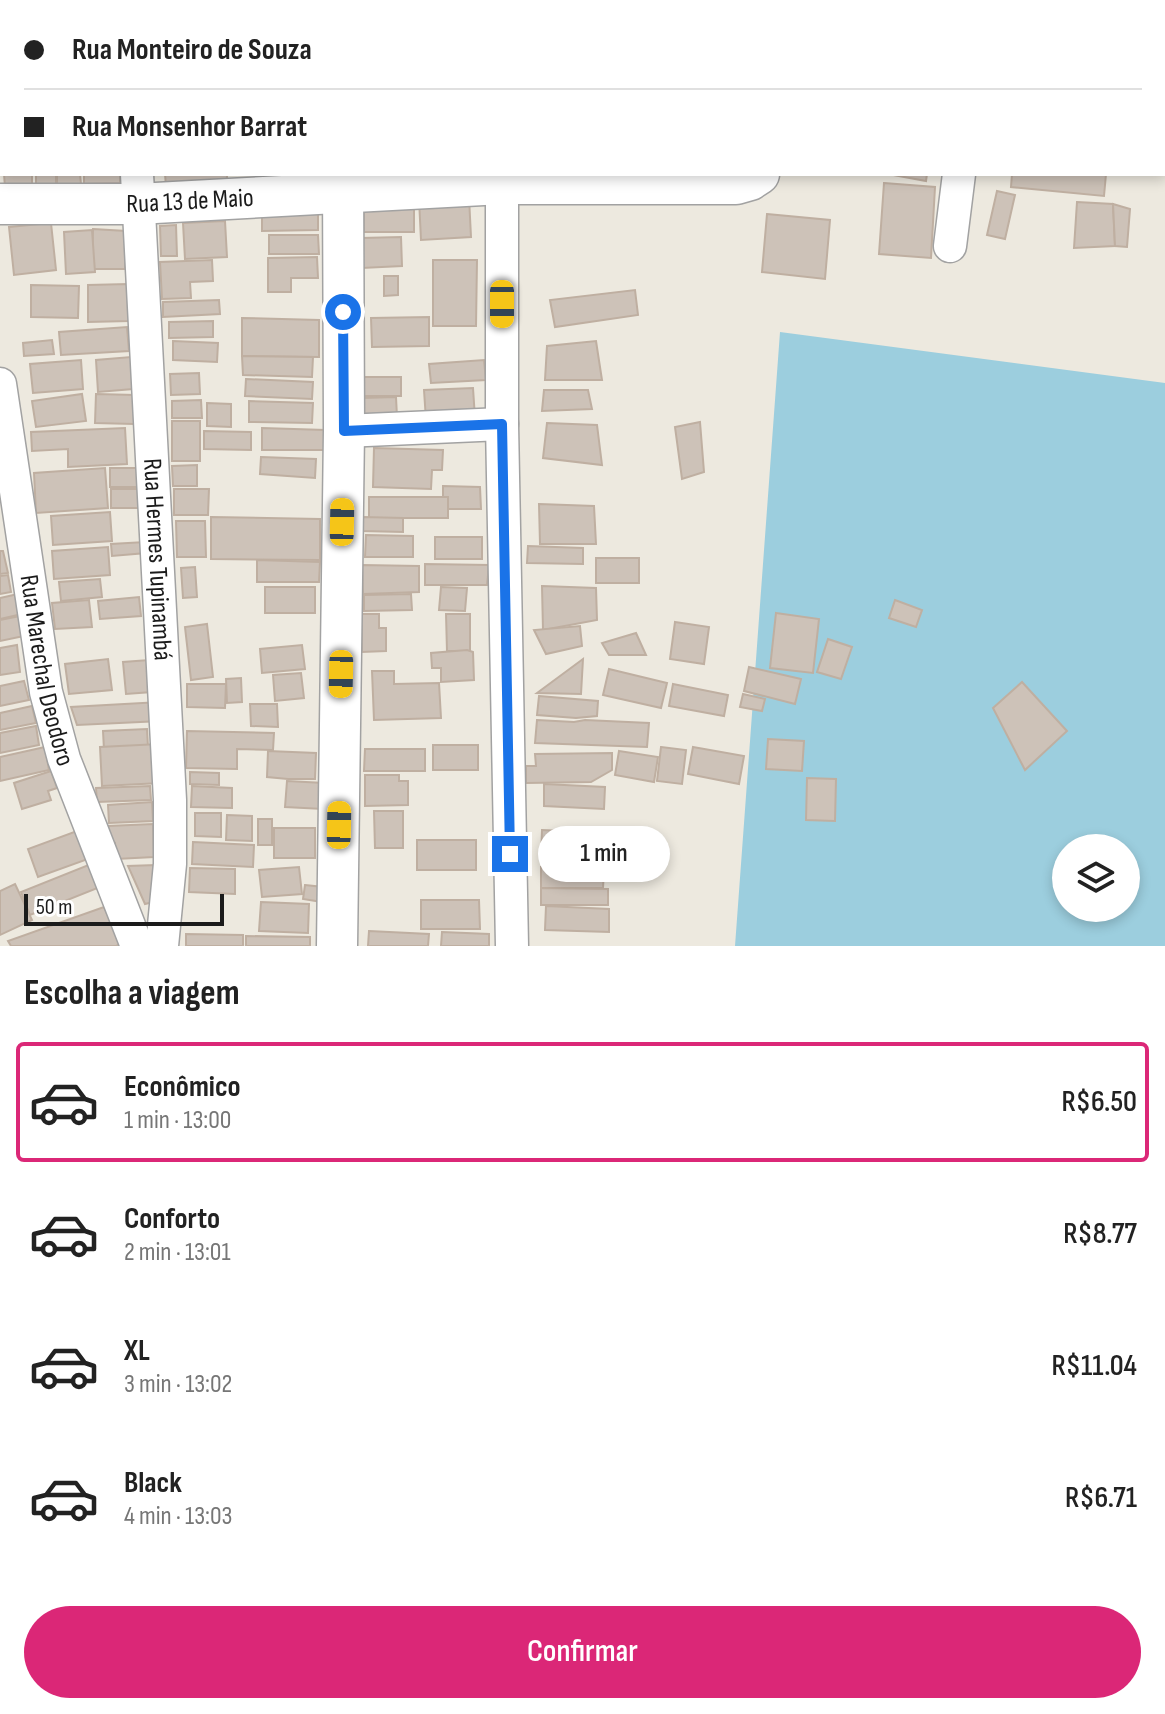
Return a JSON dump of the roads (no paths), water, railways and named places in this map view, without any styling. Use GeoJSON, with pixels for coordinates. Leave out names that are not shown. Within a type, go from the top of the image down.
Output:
{"type":"FeatureCollection","features":[{"type":"Feature","properties":{"kind":"street","name":"Rua 13 de Maio"},"geometry":{"type":"LineString","coordinates":[[0,204],[137,189],[342,183],[736,184],[756,176]]}},
{"type":"Feature","properties":{"kind":"street"},"geometry":{"type":"LineString","coordinates":[[950,246],[959,176]]}},
{"type":"Feature","properties":{"kind":"street"},"geometry":{"type":"LineString","coordinates":[[337,946],[344,431],[342,183]]}},
{"type":"Feature","properties":{"kind":"street"},"geometry":{"type":"LineString","coordinates":[[502,184],[502,424],[512,946]]}},
{"type":"Feature","properties":{"kind":"street","name":"Rua Hermes Tupinambá"},"geometry":{"type":"LineString","coordinates":[[137,189],[170,800],[170,864],[162,946]]}},
{"type":"Feature","properties":{"kind":"street","name":"Rua Marechal Deodoro"},"geometry":{"type":"LineString","coordinates":[[0,384],[46,692],[64,759],[137,946]]}},
{"type":"Feature","properties":{"kind":"street"},"geometry":{"type":"LineString","coordinates":[[344,431],[502,424]]}},
{"type":"Feature","properties":{"kind":"water"},"geometry":{"type":"Polygon","coordinates":[[[780,332],[1165,383],[1165,946],[735,946],[780,332]]]}}]}
